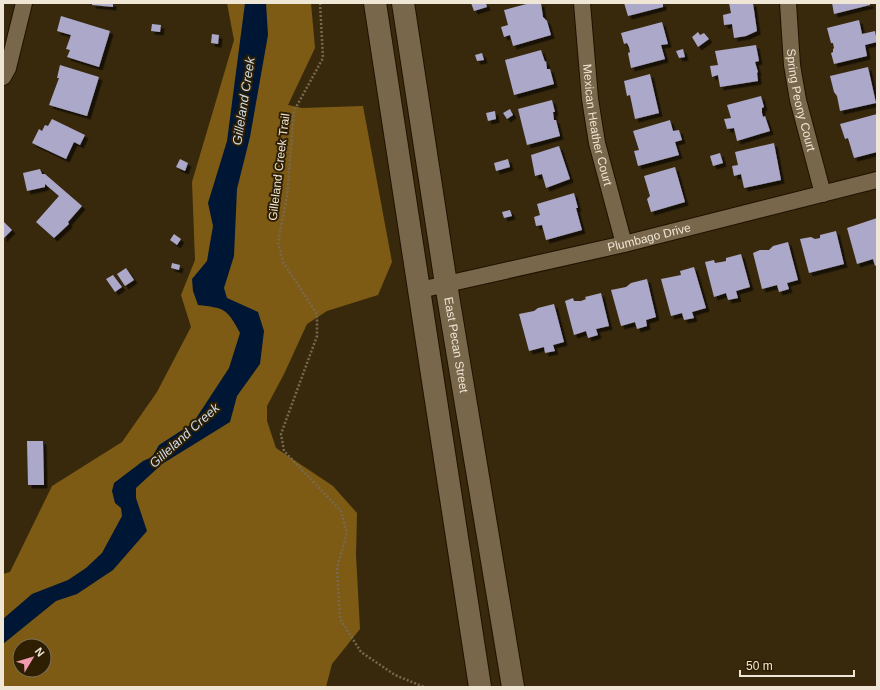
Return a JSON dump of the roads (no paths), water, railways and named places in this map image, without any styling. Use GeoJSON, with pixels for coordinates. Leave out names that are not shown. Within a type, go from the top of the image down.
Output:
{"type":"FeatureCollection","features":[{"type":"Feature","properties":{"kind":"main road"},"geometry":{"type":"LineString","coordinates":[[375,3],[480,687]]}},
{"type":"Feature","properties":{"kind":"main road","name":"East Pecan Street"},"geometry":{"type":"LineString","coordinates":[[403,3],[446,284],[513,687]]}},
{"type":"Feature","properties":{"kind":"street"},"geometry":{"type":"LineString","coordinates":[[3,76],[8,68],[24,3]]}},
{"type":"Feature","properties":{"kind":"street","name":"Mexican Heather Court"},"geometry":{"type":"LineString","coordinates":[[582,3],[590,99],[596,136],[624,244]]}},
{"type":"Feature","properties":{"kind":"street","name":"Spring Peony Court"},"geometry":{"type":"LineString","coordinates":[[788,3],[792,65],[798,100],[823,194]]}},
{"type":"Feature","properties":{"kind":"street","name":"Plumbago Drive"},"geometry":{"type":"LineString","coordinates":[[420,290],[624,244],[877,180]]}},
{"type":"Feature","properties":{"kind":"water","name":"Gilleland Creek"},"geometry":{"type":"Polygon","coordinates":[[[245,3],[266,3],[268,35],[250,137],[237,189],[234,256],[224,288],[227,298],[258,312],[264,331],[260,364],[237,396],[230,422],[162,464],[136,488],[136,498],[147,531],[113,570],[77,594],[56,601],[3,644],[3,619],[32,594],[68,580],[86,568],[102,553],[122,516],[121,508],[115,503],[112,491],[114,483],[143,461],[152,457],[159,445],[193,423],[229,368],[240,333],[232,318],[224,311],[214,307],[198,305],[193,291],[192,279],[207,261],[213,226],[208,203],[227,141],[245,3]]]}}]}
